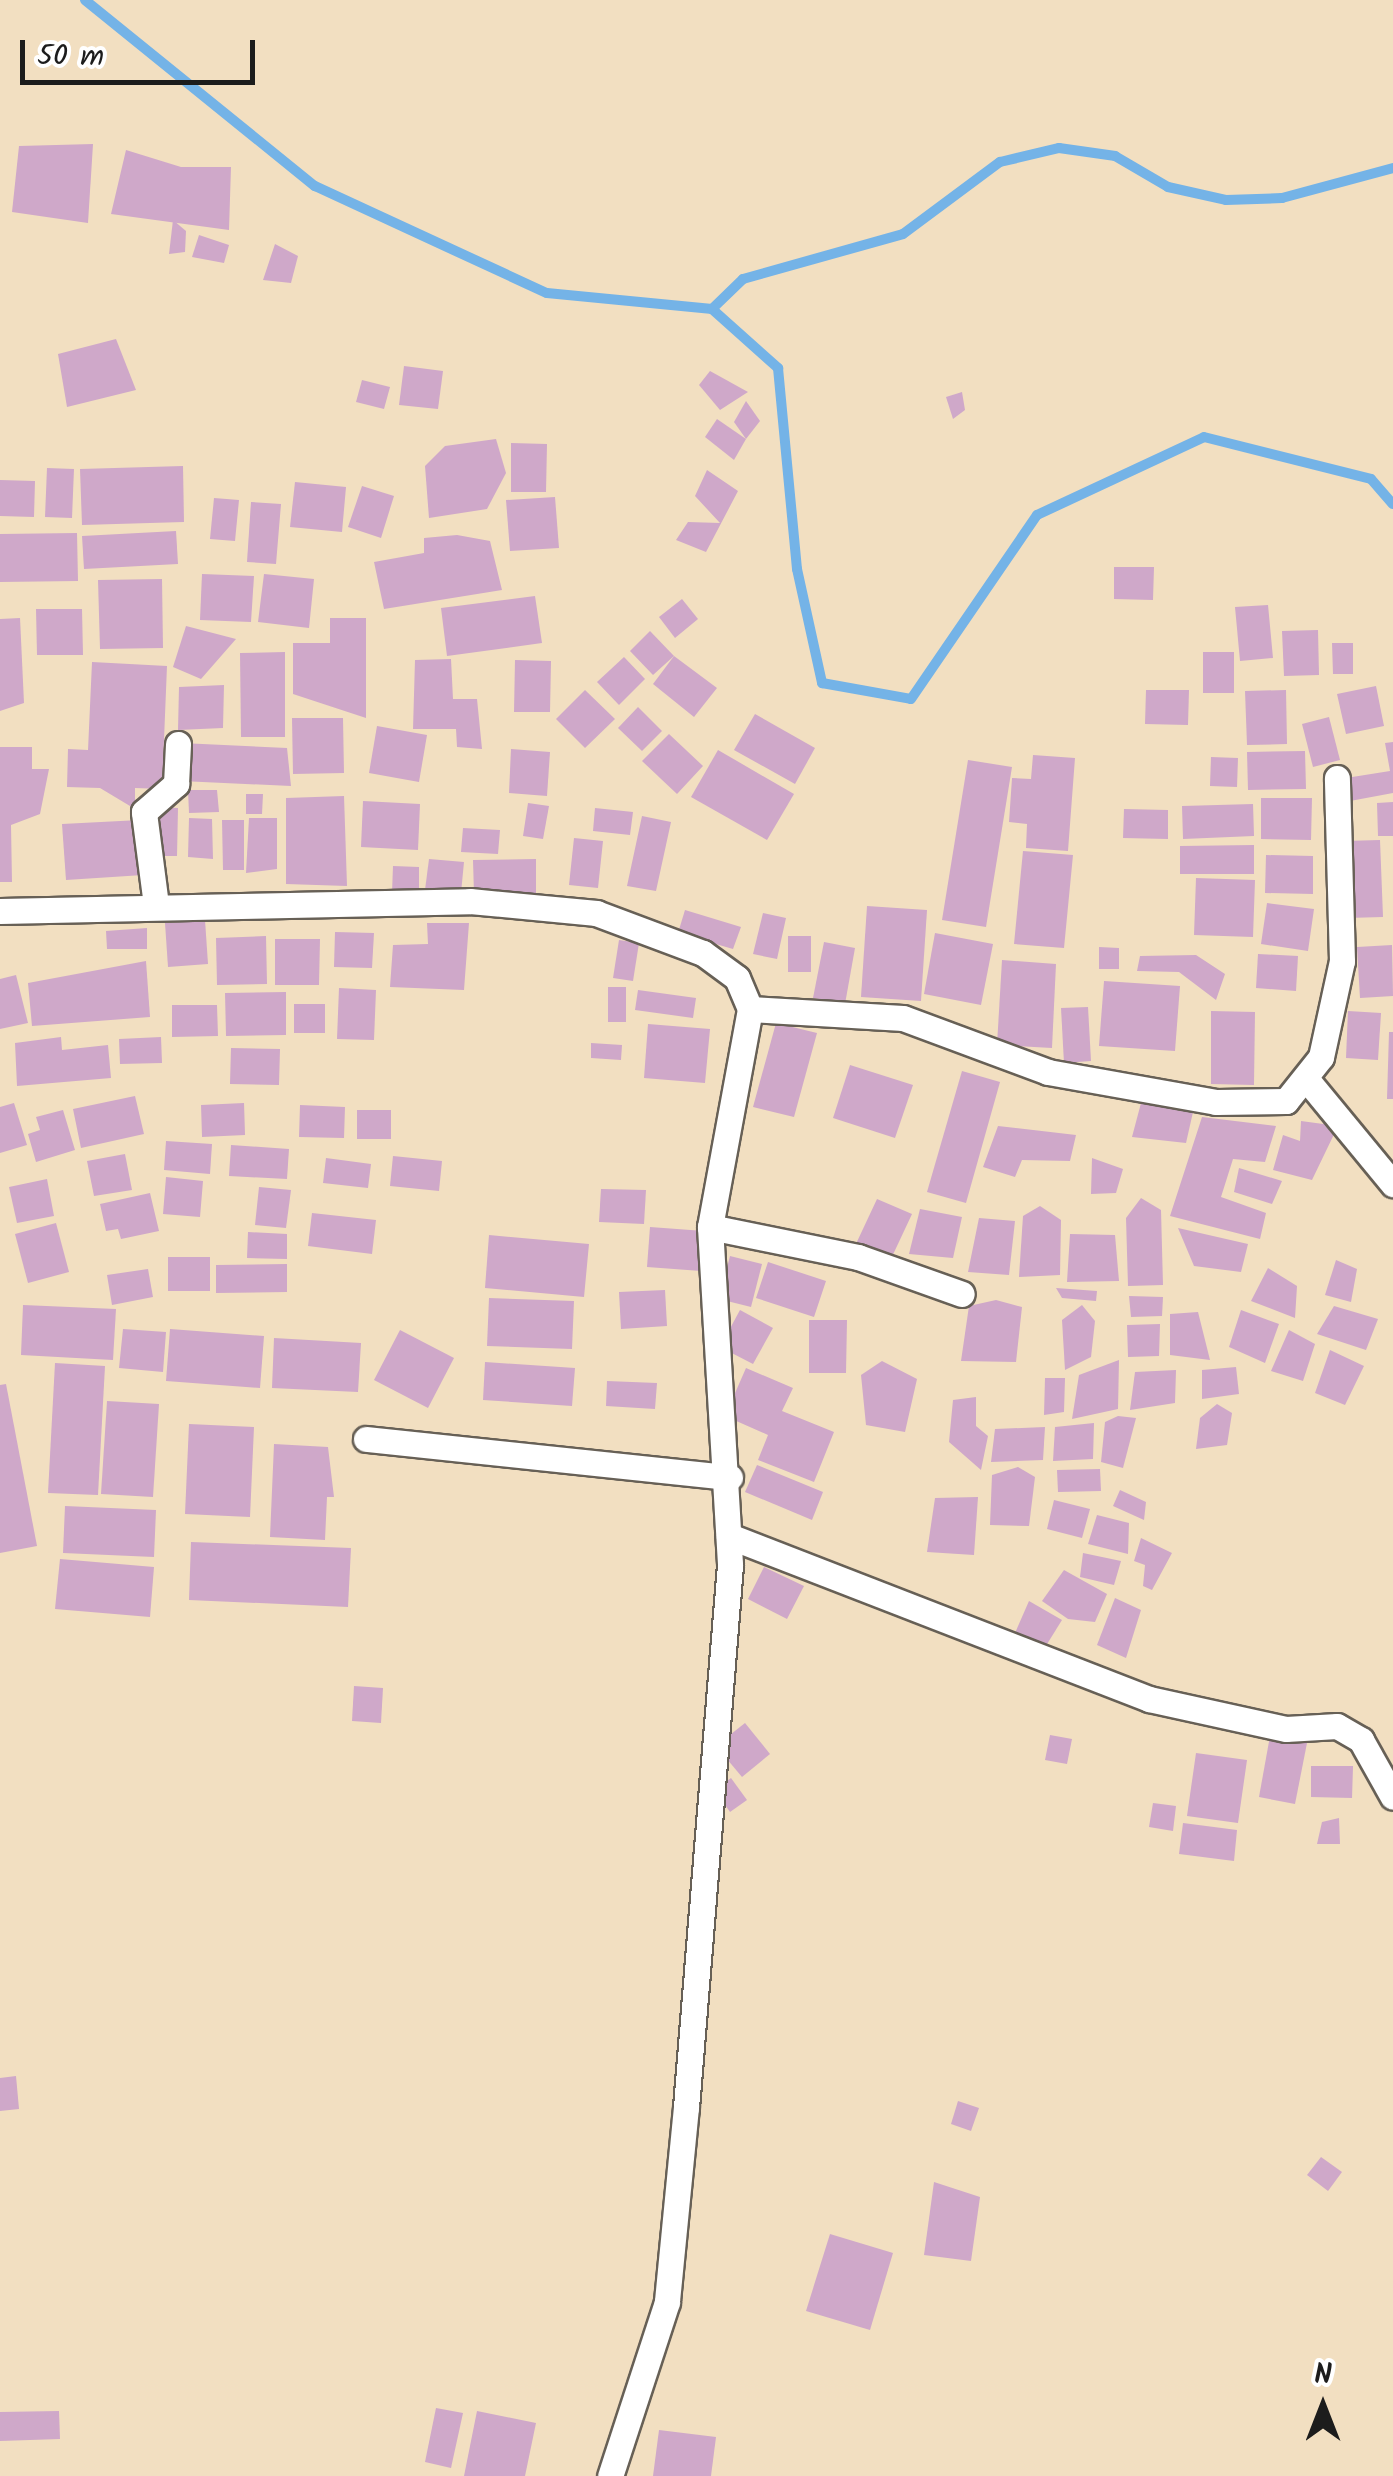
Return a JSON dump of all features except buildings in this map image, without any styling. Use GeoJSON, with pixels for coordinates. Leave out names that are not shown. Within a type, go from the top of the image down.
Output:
{"type":"FeatureCollection","features":[{"type":"Feature","properties":{"kind":"street"},"geometry":{"type":"LineString","coordinates":[[156,905],[144,812],[176,784],[178,744]]}},
{"type":"Feature","properties":{"kind":"street"},"geometry":{"type":"LineString","coordinates":[[750,1009],[903,1018],[1048,1072],[1216,1102],[1286,1101],[1308,1080],[1342,962],[1338,778]]}},
{"type":"Feature","properties":{"kind":"street"},"geometry":{"type":"LineString","coordinates":[[0,911],[470,901],[596,912],[703,952],[737,978],[750,1009],[752,1034],[710,1227],[717,1404],[730,1477],[729,1536],[667,2302],[610,2476]]}},
{"type":"Feature","properties":{"kind":"street"},"geometry":{"type":"LineString","coordinates":[[1308,1080],[1393,1184]]}},
{"type":"Feature","properties":{"kind":"street"},"geometry":{"type":"LineString","coordinates":[[710,1227],[858,1257],[962,1294]]}},
{"type":"Feature","properties":{"kind":"street"},"geometry":{"type":"LineString","coordinates":[[366,1439],[730,1477]]}},
{"type":"Feature","properties":{"kind":"street"},"geometry":{"type":"LineString","coordinates":[[729,1536],[1149,1699],[1286,1729],[1338,1726],[1361,1740],[1393,1798]]}},
{"type":"Feature","properties":{"kind":"waterway"},"geometry":{"type":"LineString","coordinates":[[85,0],[315,186],[547,293],[712,309],[778,368],[797,569],[822,683],[911,699],[1037,515],[1204,437],[1371,479],[1393,504]]}},
{"type":"Feature","properties":{"kind":"waterway"},"geometry":{"type":"LineString","coordinates":[[712,309],[743,279],[903,234],[1000,162],[1059,148],[1115,156],[1168,187],[1226,200],[1282,198],[1393,168]]}}]}
